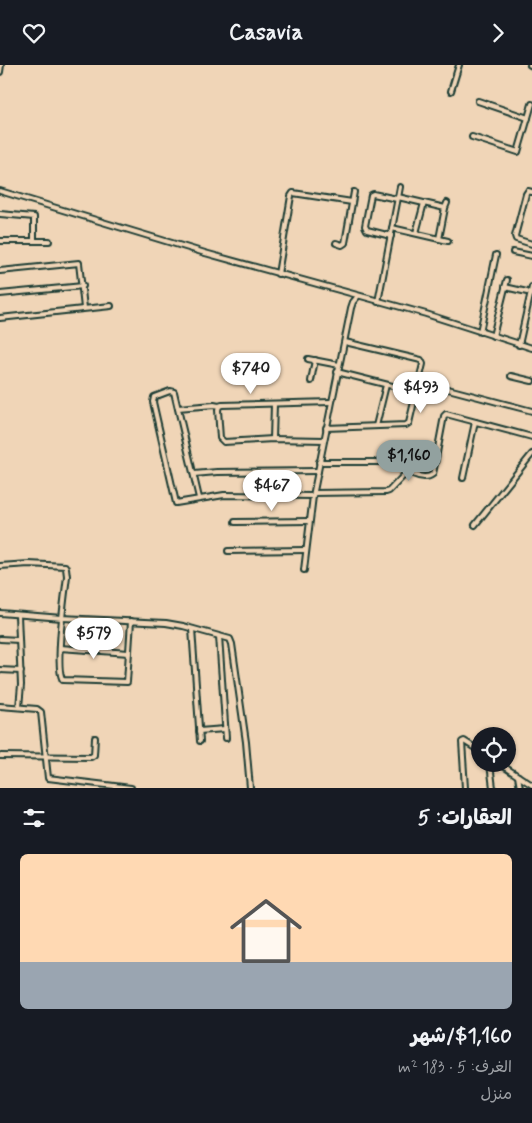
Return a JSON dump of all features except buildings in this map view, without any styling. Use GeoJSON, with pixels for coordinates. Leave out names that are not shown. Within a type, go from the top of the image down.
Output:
{"type":"FeatureCollection","features":[{"type":"Feature","properties":{"kind":"street"},"geometry":{"type":"LineString","coordinates":[[0,72],[1,65]]}},
{"type":"Feature","properties":{"kind":"street"},"geometry":{"type":"LineString","coordinates":[[451,91],[459,65]]}},
{"type":"Feature","properties":{"kind":"street"},"geometry":{"type":"LineString","coordinates":[[478,101],[528,118]]}},
{"type":"Feature","properties":{"kind":"street"},"geometry":{"type":"LineString","coordinates":[[472,137],[518,152],[532,104]]}},
{"type":"Feature","properties":{"kind":"street"},"geometry":{"type":"LineString","coordinates":[[378,302],[400,187]]}},
{"type":"Feature","properties":{"kind":"street"},"geometry":{"type":"LineString","coordinates":[[0,191],[205,253],[426,314],[532,348]]}},
{"type":"Feature","properties":{"kind":"street"},"geometry":{"type":"LineString","coordinates":[[532,192],[528,191],[526,193],[515,236],[516,239],[532,244]]}},
{"type":"Feature","properties":{"kind":"street"},"geometry":{"type":"LineString","coordinates":[[336,243],[342,245],[344,243],[354,192]]}},
{"type":"Feature","properties":{"kind":"street"},"geometry":{"type":"LineString","coordinates":[[278,274],[293,193],[352,202]]}},
{"type":"Feature","properties":{"kind":"street"},"geometry":{"type":"LineString","coordinates":[[391,236],[367,230],[365,225],[371,195],[373,194],[446,206],[440,239]]}},
{"type":"Feature","properties":{"kind":"street"},"geometry":{"type":"LineString","coordinates":[[416,233],[424,203]]}},
{"type":"Feature","properties":{"kind":"street"},"geometry":{"type":"LineString","coordinates":[[0,214],[34,217],[34,241]]}},
{"type":"Feature","properties":{"kind":"street"},"geometry":{"type":"LineString","coordinates":[[392,228],[448,241]]}},
{"type":"Feature","properties":{"kind":"street"},"geometry":{"type":"LineString","coordinates":[[0,241],[49,241]]}},
{"type":"Feature","properties":{"kind":"street"},"geometry":{"type":"LineString","coordinates":[[513,252],[532,256]]}},
{"type":"Feature","properties":{"kind":"street"},"geometry":{"type":"LineString","coordinates":[[480,332],[496,255]]}},
{"type":"Feature","properties":{"kind":"street"},"geometry":{"type":"LineString","coordinates":[[0,271],[78,263],[80,265],[83,286],[84,308]]}},
{"type":"Feature","properties":{"kind":"street"},"geometry":{"type":"LineString","coordinates":[[493,336],[507,280]]}},
{"type":"Feature","properties":{"kind":"street"},"geometry":{"type":"LineString","coordinates":[[0,295],[83,286]]}},
{"type":"Feature","properties":{"kind":"street"},"geometry":{"type":"LineString","coordinates":[[505,287],[527,292]]}},
{"type":"Feature","properties":{"kind":"street"},"geometry":{"type":"LineString","coordinates":[[519,345],[532,287]]}},
{"type":"Feature","properties":{"kind":"street"},"geometry":{"type":"LineString","coordinates":[[304,571],[313,494],[319,462],[351,308],[358,296]]}},
{"type":"Feature","properties":{"kind":"street"},"geometry":{"type":"LineString","coordinates":[[0,318],[111,306]]}},
{"type":"Feature","properties":{"kind":"street"},"geometry":{"type":"LineString","coordinates":[[326,428],[406,425],[409,423],[423,364],[421,360],[345,342]]}},
{"type":"Feature","properties":{"kind":"street"},"geometry":{"type":"LineString","coordinates":[[308,359],[339,365]]}},
{"type":"Feature","properties":{"kind":"street"},"geometry":{"type":"LineString","coordinates":[[311,381],[315,360]]}},
{"type":"Feature","properties":{"kind":"street"},"geometry":{"type":"LineString","coordinates":[[338,372],[416,392]]}},
{"type":"Feature","properties":{"kind":"street"},"geometry":{"type":"LineString","coordinates":[[512,376],[532,381]]}},
{"type":"Feature","properties":{"kind":"street"},"geometry":{"type":"LineString","coordinates":[[376,426],[386,385]]}},
{"type":"Feature","properties":{"kind":"street"},"geometry":{"type":"LineString","coordinates":[[448,389],[532,411]]}},
{"type":"Feature","properties":{"kind":"street"},"geometry":{"type":"LineString","coordinates":[[199,498],[173,391],[153,398],[175,502],[224,495],[386,492],[408,471]]}},
{"type":"Feature","properties":{"kind":"street"},"geometry":{"type":"LineString","coordinates":[[178,408],[214,405],[331,402]]}},
{"type":"Feature","properties":{"kind":"street"},"geometry":{"type":"LineString","coordinates":[[273,439],[274,404]]}},
{"type":"Feature","properties":{"kind":"street"},"geometry":{"type":"LineString","coordinates":[[219,406],[220,438],[222,441],[324,440]]}},
{"type":"Feature","properties":{"kind":"street"},"geometry":{"type":"LineString","coordinates":[[319,462],[397,461],[408,471],[427,477],[433,474],[446,414],[532,437]]}},
{"type":"Feature","properties":{"kind":"street"},"geometry":{"type":"LineString","coordinates":[[463,478],[475,422]]}},
{"type":"Feature","properties":{"kind":"street"},"geometry":{"type":"LineString","coordinates":[[475,525],[532,454]]}},
{"type":"Feature","properties":{"kind":"street"},"geometry":{"type":"LineString","coordinates":[[194,474],[318,471]]}},
{"type":"Feature","properties":{"kind":"street"},"geometry":{"type":"LineString","coordinates":[[272,472],[272,495]]}},
{"type":"Feature","properties":{"kind":"street"},"geometry":{"type":"LineString","coordinates":[[235,522],[310,521]]}},
{"type":"Feature","properties":{"kind":"street"},"geometry":{"type":"LineString","coordinates":[[228,551],[306,550]]}},
{"type":"Feature","properties":{"kind":"street"},"geometry":{"type":"LineString","coordinates":[[0,566],[29,564],[66,567],[67,576],[60,648],[60,676],[63,680],[125,683],[128,680],[131,621]]}},
{"type":"Feature","properties":{"kind":"street"},"geometry":{"type":"LineString","coordinates":[[0,613],[175,624],[227,637],[232,644],[246,742],[250,788]]}},
{"type":"Feature","properties":{"kind":"street"},"geometry":{"type":"LineString","coordinates":[[18,615],[19,707]]}},
{"type":"Feature","properties":{"kind":"street"},"geometry":{"type":"LineString","coordinates":[[192,629],[200,741]]}},
{"type":"Feature","properties":{"kind":"street"},"geometry":{"type":"LineString","coordinates":[[219,636],[226,738]]}},
{"type":"Feature","properties":{"kind":"street"},"geometry":{"type":"LineString","coordinates":[[0,639],[19,640]]}},
{"type":"Feature","properties":{"kind":"street"},"geometry":{"type":"LineString","coordinates":[[60,648],[129,653]]}},
{"type":"Feature","properties":{"kind":"street"},"geometry":{"type":"LineString","coordinates":[[0,670],[20,671]]}},
{"type":"Feature","properties":{"kind":"street"},"geometry":{"type":"LineString","coordinates":[[0,706],[37,709],[41,713],[48,779],[131,788]]}},
{"type":"Feature","properties":{"kind":"street"},"geometry":{"type":"LineString","coordinates":[[199,731],[225,729]]}},
{"type":"Feature","properties":{"kind":"street"},"geometry":{"type":"LineString","coordinates":[[0,756],[93,757],[96,738]]}},
{"type":"Feature","properties":{"kind":"street"},"geometry":{"type":"LineString","coordinates":[[465,788],[462,742],[464,741],[471,745]]}},
{"type":"Feature","properties":{"kind":"street"},"geometry":{"type":"LineString","coordinates":[[491,772],[493,788]]}},
{"type":"Feature","properties":{"kind":"street"},"geometry":{"type":"LineString","coordinates":[[512,772],[532,785]]}},
{"type":"Feature","properties":{"kind":"street"},"geometry":{"type":"LineString","coordinates":[[518,776],[520,788]]}}]}
